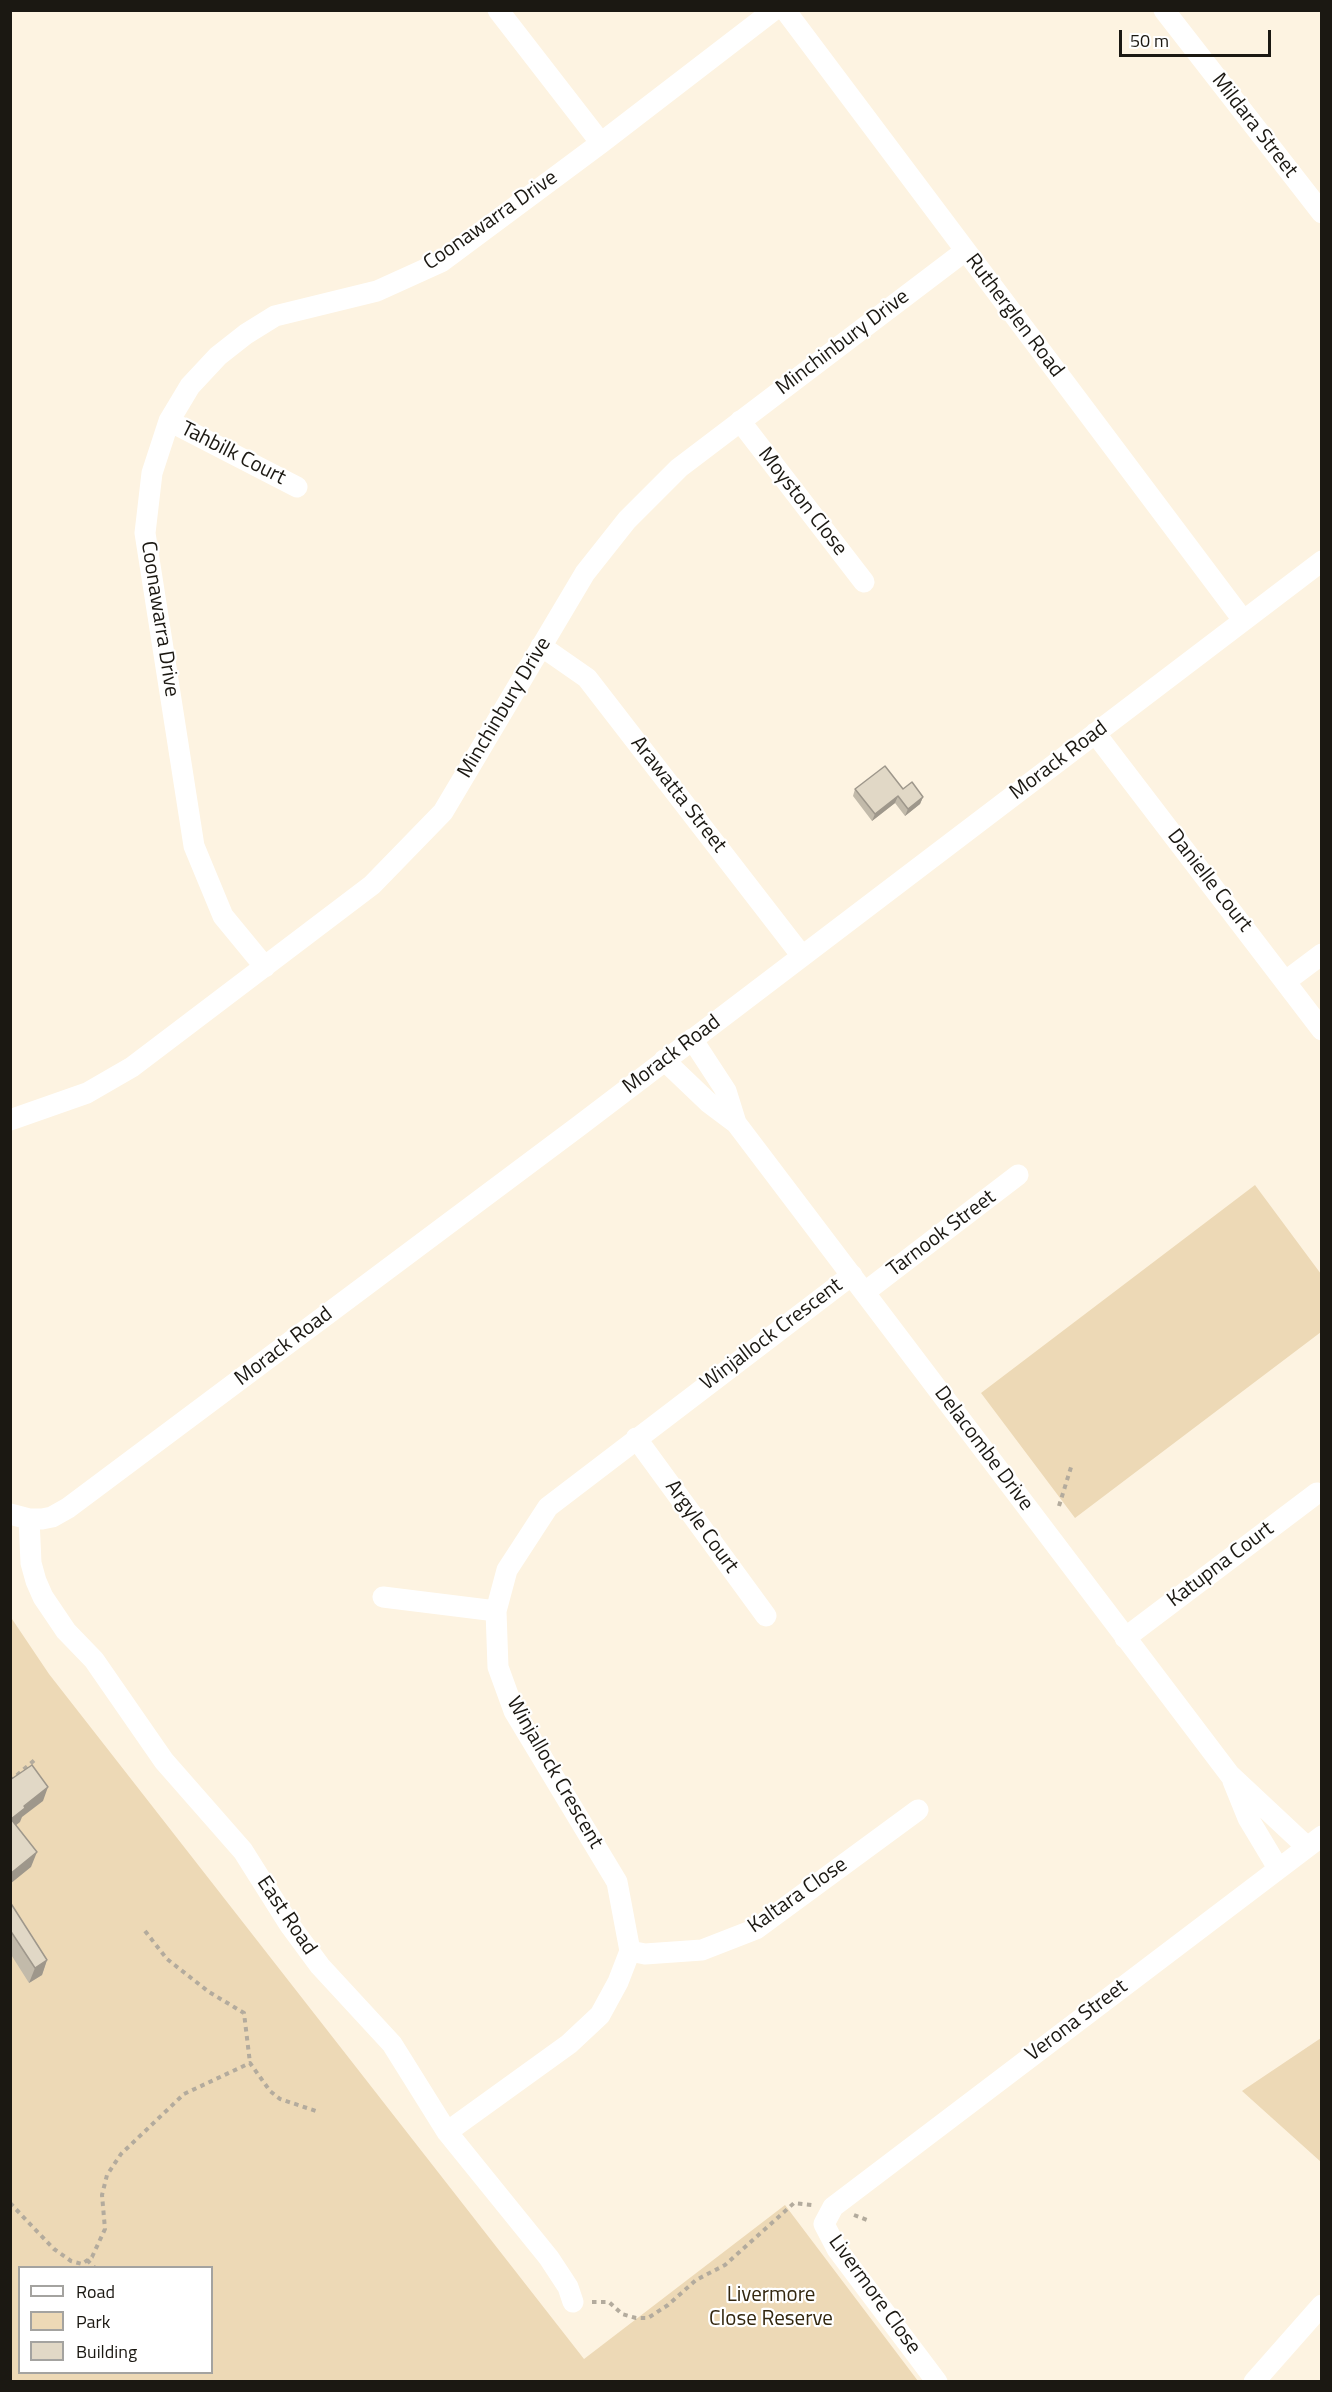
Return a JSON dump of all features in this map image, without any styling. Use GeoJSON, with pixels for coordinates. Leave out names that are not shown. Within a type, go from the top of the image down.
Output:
{"type":"FeatureCollection","features":[{"type":"Feature","properties":{"kind":"street"},"geometry":{"type":"LineString","coordinates":[[498,10],[601,143]]}},
{"type":"Feature","properties":{"kind":"street","name":"Coonawarra Drive"},"geometry":{"type":"LineString","coordinates":[[265,967],[223,916],[194,846],[145,533],[152,473],[169,421],[190,386],[218,356],[246,334],[275,316],[377,291],[441,262],[774,10]]}},
{"type":"Feature","properties":{"kind":"street","name":"Rutherglen Road"},"geometry":{"type":"LineString","coordinates":[[785,10],[1243,620]]}},
{"type":"Feature","properties":{"kind":"street","name":"Mildara Street"},"geometry":{"type":"LineString","coordinates":[[1164,10],[1322,213]]}},
{"type":"Feature","properties":{"kind":"street","name":"Minchinbury Drive"},"geometry":{"type":"LineString","coordinates":[[10,1120],[87,1093],[132,1066],[372,885],[443,812],[585,573],[627,520],[679,468],[964,251]]}},
{"type":"Feature","properties":{"kind":"street","name":"Tahbilk Court"},"geometry":{"type":"LineString","coordinates":[[169,421],[297,487]]}},
{"type":"Feature","properties":{"kind":"street","name":"Moyston Close"},"geometry":{"type":"LineString","coordinates":[[740,421],[864,582]]}},
{"type":"Feature","properties":{"kind":"street","name":"Morack Road"},"geometry":{"type":"LineString","coordinates":[[20,1517],[52,1517],[68,1508],[802,956],[1322,561]]}},
{"type":"Feature","properties":{"kind":"street","name":"Arawatta Street"},"geometry":{"type":"LineString","coordinates":[[541,646],[587,678],[802,956]]}},
{"type":"Feature","properties":{"kind":"street","name":"Danielle Court"},"geometry":{"type":"LineString","coordinates":[[1095,733],[1322,1030]]}},
{"type":"Feature","properties":{"kind":"street"},"geometry":{"type":"LineString","coordinates":[[1286,981],[1322,954]]}},
{"type":"Feature","properties":{"kind":"street","name":"Delacombe Drive"},"geometry":{"type":"LineString","coordinates":[[692,1039],[726,1091],[736,1123]]}},
{"type":"Feature","properties":{"kind":"street","name":"Delacombe Drive"},"geometry":{"type":"LineString","coordinates":[[664,1060],[708,1102],[736,1123],[1230,1775],[1314,1841]]}},
{"type":"Feature","properties":{"kind":"street","name":"Tarnook Street"},"geometry":{"type":"LineString","coordinates":[[865,1292],[1018,1175]]}},
{"type":"Feature","properties":{"kind":"street","name":"Winjallock Crescent"},"geometry":{"type":"LineString","coordinates":[[630,1951],[616,1882],[514,1711],[498,1667],[496,1611],[507,1570],[548,1507],[852,1275]]}},
{"type":"Feature","properties":{"kind":"street","name":"Argyle Court"},"geometry":{"type":"LineString","coordinates":[[636,1438],[766,1616]]}},
{"type":"Feature","properties":{"kind":"street","name":"Katupna Court"},"geometry":{"type":"LineString","coordinates":[[1125,1638],[1317,1493]]}},
{"type":"Feature","properties":{"kind":"street","name":"East Road"},"geometry":{"type":"LineString","coordinates":[[20,1517],[31,1563],[43,1597],[66,1631],[94,1660],[164,1761],[243,1851],[289,1924],[320,1966],[392,2044],[447,2132],[549,2258],[568,2287],[573,2302]]}},
{"type":"Feature","properties":{"kind":"street"},"geometry":{"type":"LineString","coordinates":[[383,1597],[496,1611]]}},
{"type":"Feature","properties":{"kind":"street","name":"Delacombe Drive"},"geometry":{"type":"LineString","coordinates":[[1230,1775],[1248,1818],[1278,1868]]}},
{"type":"Feature","properties":{"kind":"street","name":"Kaltara Close"},"geometry":{"type":"LineString","coordinates":[[630,1951],[645,1954],[702,1950],[756,1929],[918,1810]]}},
{"type":"Feature","properties":{"kind":"street","name":"Verona Street"},"geometry":{"type":"LineString","coordinates":[[833,2207],[1314,1841]]}},
{"type":"Feature","properties":{"kind":"street"},"geometry":{"type":"LineString","coordinates":[[447,2132],[569,2044],[600,2015],[618,1982],[630,1951]]}},
{"type":"Feature","properties":{"kind":"street","name":"Livermore Close"},"geometry":{"type":"LineString","coordinates":[[833,2207],[824,2224],[837,2249],[937,2382]]}},
{"type":"Feature","properties":{"kind":"street"},"geometry":{"type":"LineString","coordinates":[[1254,2382],[1322,2305]]}},
{"type":"Feature","properties":{"kind":"path"},"geometry":{"type":"LineString","coordinates":[[1059,1506],[1072,1464]]}},
{"type":"Feature","properties":{"kind":"path"},"geometry":{"type":"LineString","coordinates":[[10,1780],[37,1758]]}},
{"type":"Feature","properties":{"kind":"path"},"geometry":{"type":"LineString","coordinates":[[145,1931],[167,1959],[209,1992],[244,2013],[250,2063],[270,2091],[280,2099],[319,2112]]}},
{"type":"Feature","properties":{"kind":"path"},"geometry":{"type":"LineString","coordinates":[[10,2203],[54,2249],[71,2261],[82,2264],[92,2257],[105,2229],[102,2195],[107,2175],[121,2154],[184,2094],[250,2063]]}},
{"type":"Feature","properties":{"kind":"path"},"geometry":{"type":"LineString","coordinates":[[573,2302],[609,2302],[622,2314],[636,2318],[648,2318],[668,2305],[696,2280],[725,2265],[794,2204],[833,2207]]}},
{"type":"Feature","properties":{"kind":"path"},"geometry":{"type":"LineString","coordinates":[[87,2260],[93,2266]]}},
{"type":"Feature","properties":{"kind":"green space"},"geometry":{"type":"Polygon","coordinates":[[[1255,1185],[1321,1274],[1321,1332],[1075,1518],[981,1393],[1255,1185]]]}},
{"type":"Feature","properties":{"kind":"green space","name":"Livermore Close Reserve"},"geometry":{"type":"Polygon","coordinates":[[[10,1616],[49,1674],[584,2359],[785,2205],[918,2381],[11,2381],[10,1616]]]}},
{"type":"Feature","properties":{"kind":"green space"},"geometry":{"type":"Polygon","coordinates":[[[1321,2038],[1321,2162],[1242,2091],[1321,2038]]]}},
{"type":"Feature","properties":{"kind":"building"},"geometry":{"type":"Polygon","coordinates":[[[885,766],[903,789],[912,782],[923,797],[908,809],[898,796],[875,814],[855,789],[885,766]]]}},
{"type":"Feature","properties":{"kind":"building"},"geometry":{"type":"Polygon","coordinates":[[[32,1765],[48,1787],[11,1819],[37,1852],[10,1874],[10,1780],[32,1765]]]}},
{"type":"Feature","properties":{"kind":"building"},"geometry":{"type":"Polygon","coordinates":[[[10,1902],[47,1960],[35,1968],[10,1930],[10,1902]]]}}]}
